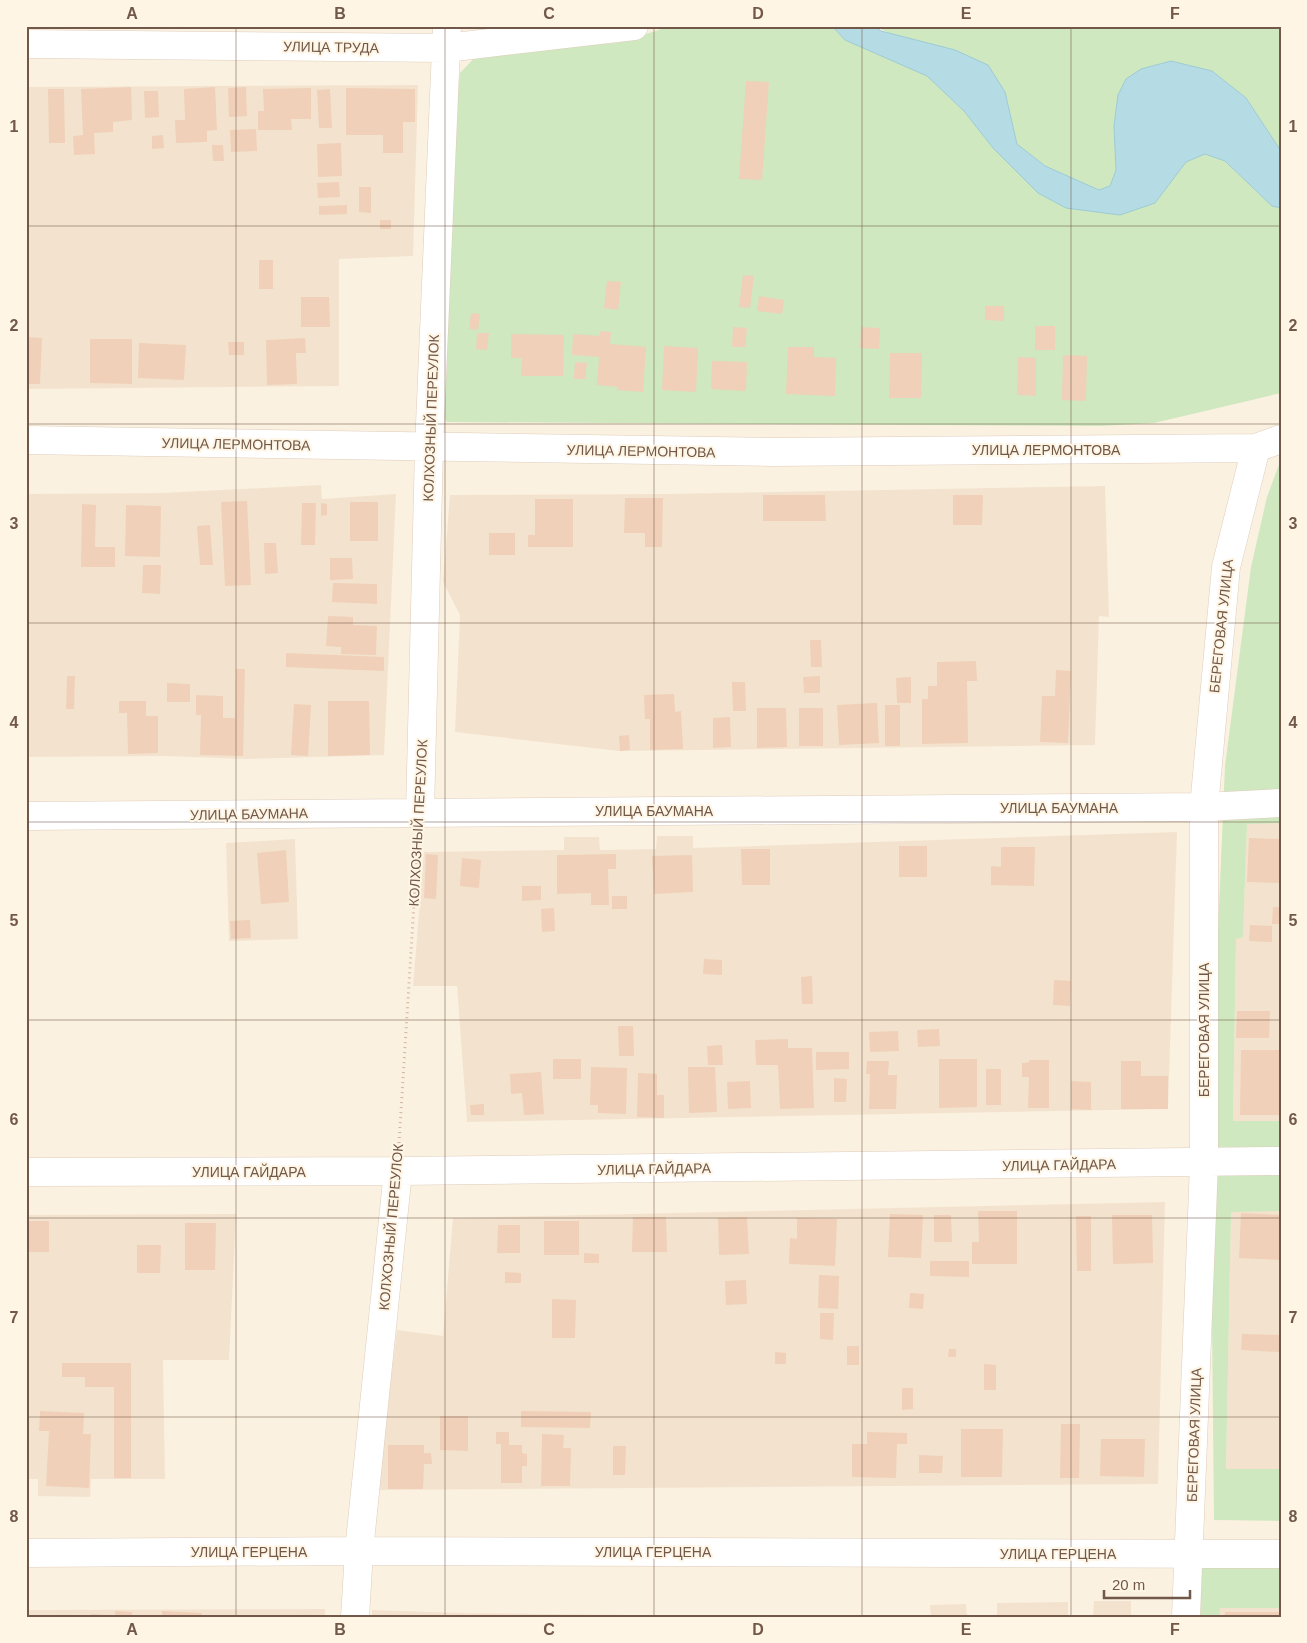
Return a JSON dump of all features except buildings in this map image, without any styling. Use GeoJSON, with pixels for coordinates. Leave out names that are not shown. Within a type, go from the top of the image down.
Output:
{"type":"FeatureCollection","features":[{"type":"Feature","properties":{"kind":"street","name":"УЛИЦА ТРУДА"},"geometry":{"type":"LineString","coordinates":[[26,44],[446,37],[634,26]]}},
{"type":"Feature","properties":{"kind":"street","name":"КОЛХОЗНЫЙ ПЕРЕУЛОК"},"geometry":{"type":"LineString","coordinates":[[420,812],[429,448],[446,37]]}},
{"type":"Feature","properties":{"kind":"street","name":"УЛИЦА ЛЕРМОНТОВА"},"geometry":{"type":"LineString","coordinates":[[26,440],[429,448],[772,452],[1256,448],[1281,439]]}},
{"type":"Feature","properties":{"kind":"street","name":"БЕРЕГОВАЯ УЛИЦА"},"geometry":{"type":"LineString","coordinates":[[1186,1617],[1190,1555],[1204,1164],[1204,807],[1226,567],[1256,448]]}},
{"type":"Feature","properties":{"kind":"street","name":"УЛИЦА БАУМАНА"},"geometry":{"type":"LineString","coordinates":[[26,816],[1204,807],[1281,803]]}},
{"type":"Feature","properties":{"kind":"street","name":"УЛИЦА ГАЙДАРА"},"geometry":{"type":"LineString","coordinates":[[26,1172],[398,1172],[1204,1164],[1281,1161]]}},
{"type":"Feature","properties":{"kind":"street","name":"КОЛХОЗНЫЙ ПЕРЕУЛОК"},"geometry":{"type":"LineString","coordinates":[[355,1617],[359,1551],[398,1172]]}},
{"type":"Feature","properties":{"kind":"street","name":"УЛИЦА ГЕРЦЕНА"},"geometry":{"type":"LineString","coordinates":[[26,1553],[359,1551],[1281,1554]]}},
{"type":"Feature","properties":{"kind":"path","name":"КОЛХОЗНЫЙ ПЕРЕУЛОК"},"geometry":{"type":"LineString","coordinates":[[398,1172],[420,812]]}},
{"type":"Feature","properties":{"kind":"shaded area"},"geometry":{"type":"Polygon","coordinates":[[[418,85],[413,256],[339,259],[339,386],[26,389],[26,87],[418,85]]]}},
{"type":"Feature","properties":{"kind":"shaded area"},"geometry":{"type":"Polygon","coordinates":[[[321,485],[322,499],[396,494],[384,755],[246,759],[165,756],[26,757],[26,494],[163,493],[321,485]]]}},
{"type":"Feature","properties":{"kind":"shaded area"},"geometry":{"type":"Polygon","coordinates":[[[1105,486],[1109,617],[1099,616],[1095,745],[619,751],[455,732],[460,615],[443,582],[450,495],[665,494],[1105,486]]]}},
{"type":"Feature","properties":{"kind":"shaded area"},"geometry":{"type":"Polygon","coordinates":[[[1247,823],[1281,823],[1281,1121],[1233,1122],[1236,938],[1243,937],[1247,823]]]}},
{"type":"Feature","properties":{"kind":"shaded area"},"geometry":{"type":"Polygon","coordinates":[[[1177,832],[1168,1109],[467,1122],[457,986],[413,986],[424,852],[564,850],[564,837],[599,837],[600,850],[656,849],[657,836],[693,836],[693,848],[1177,832]]]}},
{"type":"Feature","properties":{"kind":"shaded area"},"geometry":{"type":"Polygon","coordinates":[[[295,839],[298,939],[229,941],[226,843],[295,839]]]}},
{"type":"Feature","properties":{"kind":"shaded area"},"geometry":{"type":"Polygon","coordinates":[[[1165,1202],[1158,1484],[377,1490],[397,1330],[443,1336],[453,1218],[1165,1202]]]}},
{"type":"Feature","properties":{"kind":"shaded area"},"geometry":{"type":"Polygon","coordinates":[[[1231,1211],[1281,1211],[1281,1469],[1226,1470],[1231,1211]]]}},
{"type":"Feature","properties":{"kind":"shaded area"},"geometry":{"type":"Polygon","coordinates":[[[236,1214],[229,1360],[163,1360],[165,1479],[91,1479],[90,1497],[38,1496],[38,1479],[26,1479],[26,1215],[236,1214]]]}},
{"type":"Feature","properties":{"kind":"shaded area"},"geometry":{"type":"Polygon","coordinates":[[[1094,1601],[1131,1601],[1131,1617],[931,1617],[930,1605],[966,1604],[967,1616],[997,1615],[997,1603],[1068,1602],[1068,1616],[1093,1616],[1094,1601]]]}},
{"type":"Feature","properties":{"kind":"shaded area"},"geometry":{"type":"Polygon","coordinates":[[[1219,1608],[1281,1608],[1281,1617],[1219,1617],[1219,1608]]]}},
{"type":"Feature","properties":{"kind":"shaded area"},"geometry":{"type":"Polygon","coordinates":[[[325,1609],[325,1617],[26,1617],[26,1610],[325,1609]]]}},
{"type":"Feature","properties":{"kind":"shaded area"},"geometry":{"type":"Polygon","coordinates":[[[372,1610],[461,1613],[780,1617],[372,1617],[372,1610]]]}},
{"type":"Feature","properties":{"kind":"green space"},"geometry":{"type":"Polygon","coordinates":[[[663,26],[832,26],[845,40],[927,76],[964,111],[993,148],[1038,193],[1155,203],[1186,162],[1205,154],[1225,161],[1272,206],[1281,208],[1281,393],[1154,423],[1101,426],[447,422],[438,407],[450,171],[460,73],[479,53],[616,43],[659,30],[663,26]]]}},
{"type":"Feature","properties":{"kind":"green space"},"geometry":{"type":"Polygon","coordinates":[[[875,26],[1281,26],[1281,151],[1246,98],[1212,71],[1171,61],[1141,69],[1114,126],[1116,170],[1110,186],[1099,190],[1045,166],[1017,144],[1005,92],[875,26]]]}},
{"type":"Feature","properties":{"kind":"green space"},"geometry":{"type":"Polygon","coordinates":[[[1281,459],[1281,823],[1247,824],[1243,937],[1236,939],[1233,1121],[1281,1121],[1281,1211],[1231,1212],[1226,1469],[1281,1469],[1281,1521],[1214,1520],[1210,1120],[1225,766],[1251,567],[1267,497],[1281,459]]]}},
{"type":"Feature","properties":{"kind":"green space"},"geometry":{"type":"Polygon","coordinates":[[[1281,1564],[1281,1608],[1220,1608],[1219,1617],[1190,1617],[1193,1565],[1281,1564]]]}},
{"type":"Feature","properties":{"kind":"water"},"geometry":{"type":"Polygon","coordinates":[[[832,26],[875,26],[881,31],[955,50],[988,65],[1005,92],[1017,144],[1045,166],[1099,190],[1110,186],[1116,170],[1114,126],[1118,95],[1126,79],[1141,69],[1171,61],[1212,71],[1246,98],[1281,151],[1281,208],[1272,206],[1225,161],[1205,154],[1186,162],[1155,203],[1120,215],[1066,208],[1038,193],[993,148],[964,111],[927,76],[845,40],[832,26]]]}}]}
